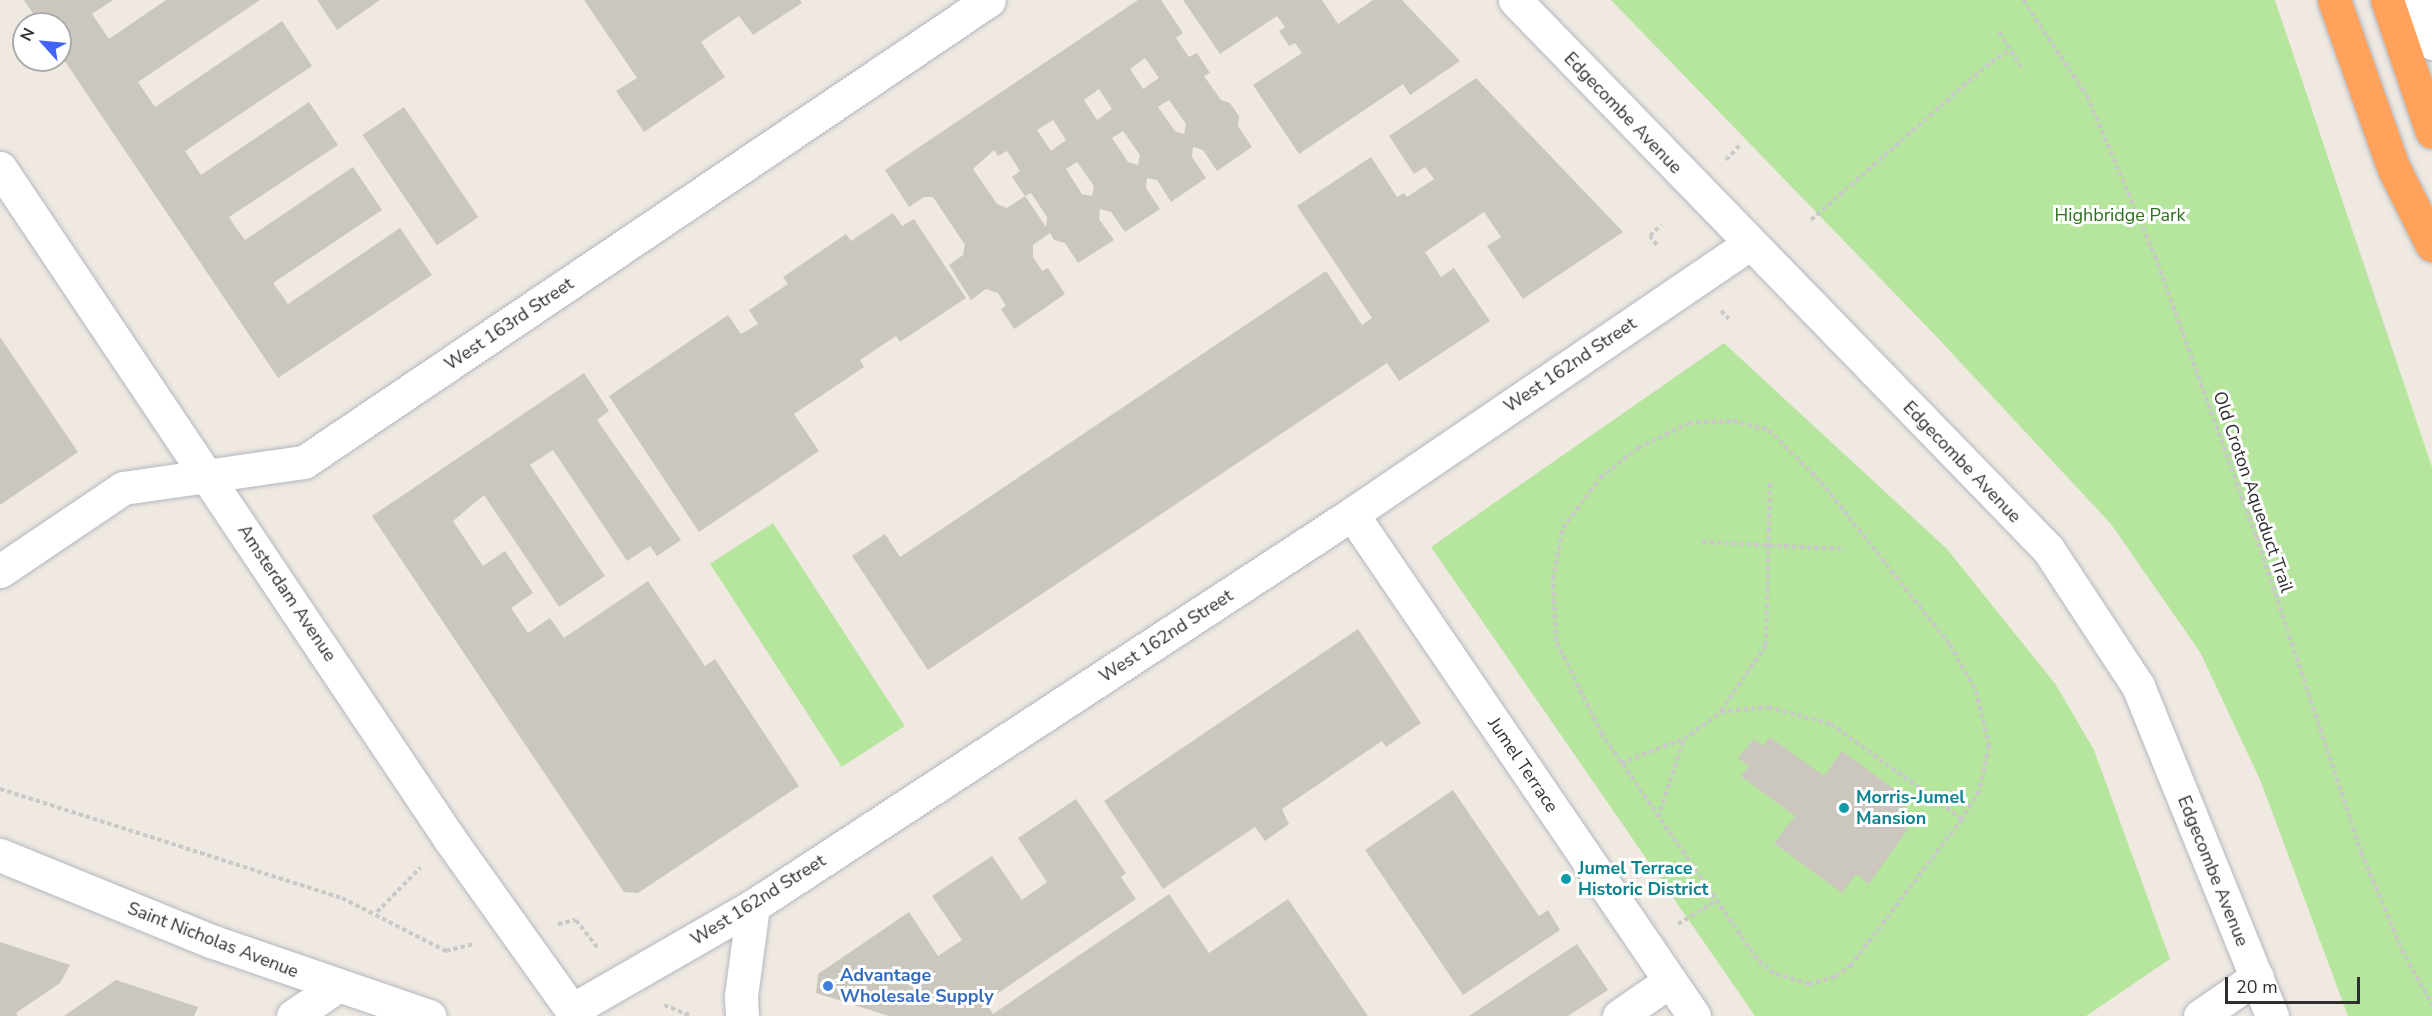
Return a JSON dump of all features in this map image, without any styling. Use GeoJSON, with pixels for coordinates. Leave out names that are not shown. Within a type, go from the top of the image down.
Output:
{"type":"FeatureCollection","features":[{"type":"Feature","properties":{"kind":"highway"},"geometry":{"type":"LineString","coordinates":[[2334,0],[2394,168],[2432,245]]}},
{"type":"Feature","properties":{"kind":"highway"},"geometry":{"type":"LineString","coordinates":[[2387,0],[2432,132]]}},
{"type":"Feature","properties":{"kind":"street","name":"West 163rd Street"},"geometry":{"type":"LineString","coordinates":[[0,571],[123,488],[304,462],[989,0]]}},
{"type":"Feature","properties":{"kind":"street","name":"Edgecombe Avenue"},"geometry":{"type":"LineString","coordinates":[[1515,0],[1749,244],[2048,549],[2139,686],[2272,1016]]}},
{"type":"Feature","properties":{"kind":"street"},"geometry":{"type":"LineString","coordinates":[[2419,0],[2432,43]]}},
{"type":"Feature","properties":{"kind":"street","name":"Amsterdam Avenue"},"geometry":{"type":"LineString","coordinates":[[0,168],[209,475],[449,838],[569,1014]]}},
{"type":"Feature","properties":{"kind":"street","name":"West 162nd Street"},"geometry":{"type":"LineString","coordinates":[[569,1014],[753,906],[1352,514],[1749,244]]}},
{"type":"Feature","properties":{"kind":"street","name":"Jumel Terrace"},"geometry":{"type":"LineString","coordinates":[[1352,514],[1694,1016]]}},
{"type":"Feature","properties":{"kind":"street","name":"Saint Nicholas Avenue"},"geometry":{"type":"LineString","coordinates":[[0,855],[211,941],[336,987],[429,1016]]}},
{"type":"Feature","properties":{"kind":"street"},"geometry":{"type":"LineString","coordinates":[[742,1016],[741,996],[753,906]]}},
{"type":"Feature","properties":{"kind":"street"},"geometry":{"type":"LineString","coordinates":[[2200,1016],[2257,977]]}},
{"type":"Feature","properties":{"kind":"street"},"geometry":{"type":"LineString","coordinates":[[1619,1016],[1670,981]]}},
{"type":"Feature","properties":{"kind":"street"},"geometry":{"type":"LineString","coordinates":[[293,1016],[336,987]]}},
{"type":"Feature","properties":{"kind":"path","name":"Old Croton Aqueduct Trail"},"geometry":{"type":"LineString","coordinates":[[2023,0],[2087,96],[2155,256],[2256,536],[2361,852],[2402,951],[2432,1005]]}},
{"type":"Feature","properties":{"kind":"path"},"geometry":{"type":"LineString","coordinates":[[1999,32],[2021,67]]}},
{"type":"Feature","properties":{"kind":"path"},"geometry":{"type":"LineString","coordinates":[[1811,220],[1991,62],[2010,50]]}},
{"type":"Feature","properties":{"kind":"path"},"geometry":{"type":"LineString","coordinates":[[1720,166],[1740,146]]}},
{"type":"Feature","properties":{"kind":"path"},"geometry":{"type":"LineString","coordinates":[[1657,245],[1650,236],[1661,224]]}},
{"type":"Feature","properties":{"kind":"path"},"geometry":{"type":"LineString","coordinates":[[1719,310],[1729,319]]}},
{"type":"Feature","properties":{"kind":"path"},"geometry":{"type":"LineString","coordinates":[[1733,422],[1769,430],[1821,482],[1950,645],[1976,691],[1989,746],[1979,791],[1962,819],[1851,965],[1835,977],[1809,984],[1774,973],[1757,959],[1621,763],[1602,734],[1556,641],[1553,579],[1563,528],[1600,478],[1638,448],[1689,423],[1733,422]]}},
{"type":"Feature","properties":{"kind":"path"},"geometry":{"type":"LineString","coordinates":[[1621,763],[1684,739],[1721,712],[1766,645],[1770,480]]}},
{"type":"Feature","properties":{"kind":"path"},"geometry":{"type":"LineString","coordinates":[[1702,542],[1845,549]]}},
{"type":"Feature","properties":{"kind":"path"},"geometry":{"type":"LineString","coordinates":[[1721,712],[1768,707],[1831,724],[1962,819]]}},
{"type":"Feature","properties":{"kind":"path"},"geometry":{"type":"LineString","coordinates":[[1658,818],[1684,739]]}},
{"type":"Feature","properties":{"kind":"path"},"geometry":{"type":"LineString","coordinates":[[0,789],[342,898],[377,912],[447,951]]}},
{"type":"Feature","properties":{"kind":"path"},"geometry":{"type":"LineString","coordinates":[[377,912],[449,838]]}},
{"type":"Feature","properties":{"kind":"green space","name":"Highbridge Park"},"geometry":{"type":"Polygon","coordinates":[[[1611,0],[2275,0],[2432,467],[2432,1016],[2348,1016],[2261,782],[2200,652],[2111,524],[1934,334],[1611,0]]]}},
{"type":"Feature","properties":{"kind":"green space"},"geometry":{"type":"Polygon","coordinates":[[[1724,343],[1947,549],[2056,685],[2094,750],[2170,959],[2086,1016],[1755,1016],[1431,547],[1724,343]]]}},
{"type":"Feature","properties":{"kind":"green space"},"geometry":{"type":"Polygon","coordinates":[[[773,523],[905,726],[842,767],[710,564],[773,523]]]}},
{"type":"Feature","properties":{"kind":"building"},"geometry":{"type":"Polygon","coordinates":[[[24,0],[113,0],[92,14],[109,39],[166,0],[260,0],[138,82],[155,107],[282,21],[312,66],[185,151],[201,175],[309,102],[338,145],[229,217],[236,228],[245,240],[353,167],[382,210],[273,283],[288,304],[400,228],[432,275],[278,378],[72,72],[72,12],[32,12],[24,0]]]}},
{"type":"Feature","properties":{"kind":"building"},"geometry":{"type":"Polygon","coordinates":[[[317,0],[380,0],[337,30],[317,0]]]}},
{"type":"Feature","properties":{"kind":"building"},"geometry":{"type":"Polygon","coordinates":[[[584,0],[800,0],[802,3],[753,35],[739,16],[701,42],[725,77],[644,132],[616,91],[637,78],[584,0]]]}},
{"type":"Feature","properties":{"kind":"building"},"geometry":{"type":"Polygon","coordinates":[[[1138,0],[1161,0],[1183,33],[1176,38],[1189,57],[1197,53],[1210,73],[1204,76],[1221,100],[1230,103],[1239,116],[1238,126],[1252,147],[1217,171],[1203,150],[1193,147],[1192,157],[1206,178],[1171,202],[1157,180],[1147,178],[1146,188],[1160,209],[1125,232],[1111,212],[1100,209],[1099,219],[1114,240],[1078,263],[1065,243],[1054,240],[1050,233],[1033,245],[1033,257],[1042,271],[1048,268],[1065,294],[1014,329],[1001,309],[1006,306],[998,293],[986,289],[971,300],[949,265],[963,255],[965,245],[933,197],[924,197],[909,207],[885,170],[1138,0]],[[1145,58],[1130,69],[1143,89],[1159,78],[1145,58]],[[1099,89],[1084,100],[1097,120],[1112,109],[1099,89]],[[1169,100],[1158,107],[1175,131],[1184,134],[1186,124],[1169,100]],[[1053,120],[1037,130],[1051,151],[1066,140],[1053,120]],[[1123,131],[1112,138],[1128,162],[1138,165],[1140,155],[1123,131]],[[994,150],[973,169],[997,204],[1007,208],[1025,196],[1012,177],[1020,171],[1007,151],[998,156],[994,150]],[[1077,162],[1066,169],[1082,194],[1092,196],[1094,186],[1077,162]],[[1031,193],[1025,196],[1046,227],[1047,217],[1031,193]]]}},
{"type":"Feature","properties":{"kind":"building"},"geometry":{"type":"Polygon","coordinates":[[[1183,0],[1322,0],[1338,24],[1373,0],[1402,0],[1460,61],[1410,95],[1403,84],[1299,154],[1253,85],[1302,53],[1295,43],[1289,46],[1279,31],[1285,27],[1277,16],[1220,54],[1183,0]]]}},
{"type":"Feature","properties":{"kind":"building"},"geometry":{"type":"Polygon","coordinates":[[[1476,78],[1623,232],[1523,299],[1487,246],[1501,237],[1484,212],[1425,252],[1441,277],[1454,268],[1490,321],[1399,381],[1387,363],[928,670],[852,556],[885,534],[900,557],[1326,271],[1362,325],[1372,318],[1297,206],[1371,157],[1397,197],[1404,193],[1407,197],[1434,179],[1425,167],[1414,174],[1389,136],[1476,78]]]}},
{"type":"Feature","properties":{"kind":"building"},"geometry":{"type":"Polygon","coordinates":[[[404,107],[478,217],[437,245],[363,135],[404,107]]]}},
{"type":"Feature","properties":{"kind":"building"},"geometry":{"type":"Polygon","coordinates":[[[893,213],[902,226],[914,219],[966,298],[900,342],[896,336],[860,360],[864,367],[794,414],[819,451],[699,532],[609,396],[728,315],[741,334],[758,324],[749,310],[788,284],[783,277],[846,234],[851,241],[893,213]]]}},
{"type":"Feature","properties":{"kind":"building"},"geometry":{"type":"Polygon","coordinates":[[[0,337],[78,452],[0,505],[0,337]]]}},
{"type":"Feature","properties":{"kind":"building"},"geometry":{"type":"Polygon","coordinates":[[[584,373],[609,411],[597,420],[681,540],[657,556],[650,546],[627,561],[553,450],[530,465],[605,576],[559,607],[484,495],[453,521],[483,566],[505,551],[533,593],[511,608],[528,633],[550,618],[564,638],[648,581],[705,666],[715,659],[799,786],[638,893],[624,892],[372,516],[584,373]]]}},
{"type":"Feature","properties":{"kind":"building"},"geometry":{"type":"Polygon","coordinates":[[[1358,629],[1421,723],[1386,747],[1382,741],[1282,809],[1289,824],[1265,841],[1255,827],[1163,889],[1104,801],[1358,629]]]}},
{"type":"Feature","properties":{"kind":"building","name":"Morris-Jumel Mansion"},"geometry":{"type":"Polygon","coordinates":[[[1770,737],[1824,776],[1842,751],[1909,800],[1895,820],[1908,829],[1869,884],[1856,874],[1842,893],[1774,843],[1795,816],[1741,776],[1749,766],[1738,758],[1754,739],[1763,746],[1770,737]]]}},
{"type":"Feature","properties":{"kind":"building"},"geometry":{"type":"Polygon","coordinates":[[[1453,790],[1539,916],[1548,910],[1560,930],[1463,995],[1365,850],[1453,790]]]}},
{"type":"Feature","properties":{"kind":"building"},"geometry":{"type":"Polygon","coordinates":[[[1076,799],[1126,873],[1121,877],[1136,899],[985,1002],[993,1014],[1169,894],[1209,953],[1288,899],[1368,1016],[889,1016],[816,993],[818,974],[909,912],[938,956],[962,940],[932,896],[992,856],[1022,900],[1047,882],[1018,838],[1076,799]]]}},
{"type":"Feature","properties":{"kind":"building"},"geometry":{"type":"Polygon","coordinates":[[[0,942],[70,965],[60,983],[16,1013],[18,1016],[0,1016],[0,942]]]}},
{"type":"Feature","properties":{"kind":"building"},"geometry":{"type":"Polygon","coordinates":[[[1577,944],[1608,990],[1568,1016],[1469,1016],[1577,944]]]}},
{"type":"Feature","properties":{"kind":"building"},"geometry":{"type":"Polygon","coordinates":[[[116,980],[198,1007],[194,1016],[64,1016],[116,980]]]}},
{"type":"Feature","properties":{"kind":"place","name":"Morris-Jumel Mansion"},"geometry":{"type":"Point","coordinates":[1844,808]}},
{"type":"Feature","properties":{"kind":"place","name":"Jumel Terrace Historic District"},"geometry":{"type":"Point","coordinates":[1566,879]}},
{"type":"Feature","properties":{"kind":"place","name":"Advantage Wholesale Supply"},"geometry":{"type":"Point","coordinates":[828,986]}}]}
